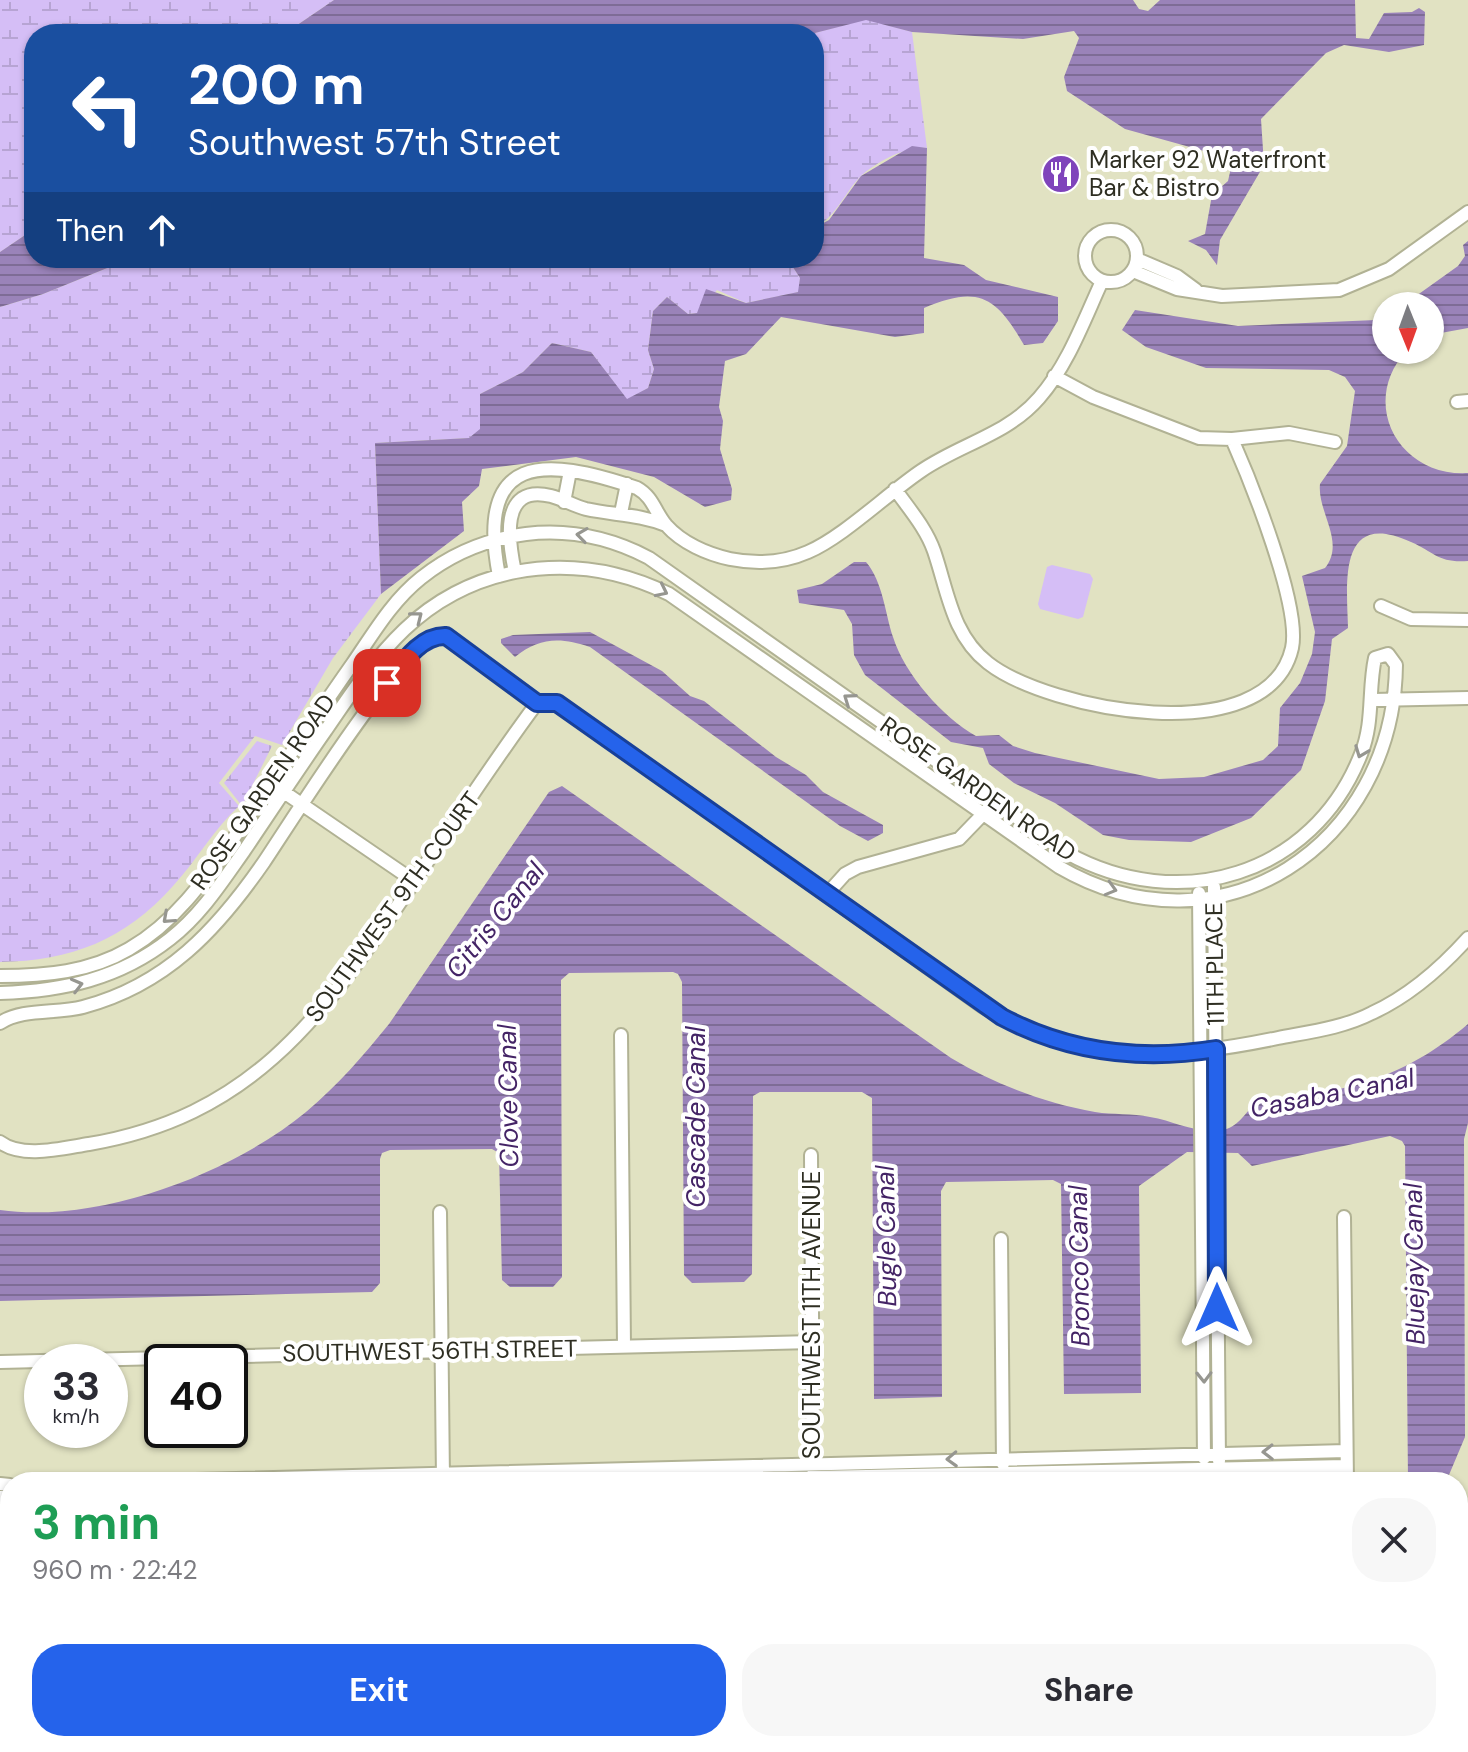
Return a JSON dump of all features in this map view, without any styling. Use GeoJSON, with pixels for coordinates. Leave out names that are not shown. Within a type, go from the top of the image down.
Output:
{"type":"FeatureCollection","features":[{"type":"Feature","properties":{"kind":"street"},"geometry":{"type":"LineString","coordinates":[[1135,265],[1177,289],[1234,296],[1324,292],[1353,286],[1389,269],[1468,212]]}},
{"type":"Feature","properties":{"kind":"street"},"geometry":{"type":"LineString","coordinates":[[1100,233],[1123,233],[1134,244],[1135,265],[1119,281],[1102,281],[1090,272],[1085,258],[1088,244],[1100,233]]}},
{"type":"Feature","properties":{"kind":"street"},"geometry":{"type":"LineString","coordinates":[[499,576],[492,541],[496,504],[511,481],[534,469],[570,471],[627,484],[649,496],[666,525],[689,544],[714,555],[743,561],[775,561],[817,548],[924,469],[992,436],[1022,416],[1071,349],[1102,281]]}},
{"type":"Feature","properties":{"kind":"street"},"geometry":{"type":"LineString","coordinates":[[1054,376],[1093,397],[1199,438],[1232,439],[1289,433],[1335,442]]}},
{"type":"Feature","properties":{"kind":"street"},"geometry":{"type":"LineString","coordinates":[[895,489],[933,549],[954,619],[968,645],[989,664],[1012,678],[1089,703],[1170,716],[1204,712],[1258,694],[1274,681],[1292,649],[1291,612],[1247,473],[1232,439]]}},
{"type":"Feature","properties":{"kind":"street"},"geometry":{"type":"LineString","coordinates":[[564,502],[570,471]]}},
{"type":"Feature","properties":{"kind":"street"},"geometry":{"type":"LineString","coordinates":[[511,481],[524,500]]}},
{"type":"Feature","properties":{"kind":"street"},"geometry":{"type":"LineString","coordinates":[[621,513],[627,484]]}},
{"type":"Feature","properties":{"kind":"street"},"geometry":{"type":"LineString","coordinates":[[515,572],[508,537],[513,511],[524,500],[550,496],[564,502],[666,525]]}},
{"type":"Feature","properties":{"kind":"street","name":"ROSE GARDEN ROAD"},"geometry":{"type":"LineString","coordinates":[[0,976],[62,972],[120,962],[190,897],[404,594],[440,564],[508,537],[549,533],[583,535],[617,544],[649,558],[1067,853],[1102,870],[1152,882],[1214,879],[1274,857],[1324,816],[1343,791],[1361,755],[1373,700],[1374,663],[1384,653],[1392,656],[1396,665],[1388,735],[1373,774],[1349,814],[1332,834],[1279,873],[1249,887],[1199,898],[1152,898],[1095,884],[1059,867],[669,594],[633,578],[598,570],[561,567],[515,572],[453,594],[398,633],[375,659],[191,920],[162,945],[67,988],[0,993]]}},
{"type":"Feature","properties":{"kind":"street"},"geometry":{"type":"LineString","coordinates":[[1381,606],[1411,619],[1468,620]]}},
{"type":"Feature","properties":{"kind":"street","name":"ROSE GARDEN ROAD"},"geometry":{"type":"LineString","coordinates":[[1,1022],[18,1015],[80,1008],[132,989],[163,972],[208,935],[235,904],[387,683],[419,646],[435,635],[446,636],[459,644],[537,703]]}},
{"type":"Feature","properties":{"kind":"street"},"geometry":{"type":"LineString","coordinates":[[1373,700],[1468,698]]}},
{"type":"Feature","properties":{"kind":"street"},"geometry":{"type":"LineString","coordinates":[[537,703],[557,703],[982,1006],[1026,1029],[1072,1045],[1121,1054],[1168,1055],[1330,1028],[1371,1014],[1419,984],[1468,938]]}},
{"type":"Feature","properties":{"kind":"street","name":"SOUTHWEST 9TH COURT"},"geometry":{"type":"LineString","coordinates":[[0,1142],[7,1148],[31,1150],[119,1138],[189,1112],[225,1093],[270,1061],[314,1020],[349,976],[537,703]]}},
{"type":"Feature","properties":{"kind":"street"},"geometry":{"type":"LineString","coordinates":[[271,783],[414,881]]}},
{"type":"Feature","properties":{"kind":"street"},"geometry":{"type":"LineString","coordinates":[[827,894],[845,874],[858,867],[959,839],[993,801]]}},
{"type":"Feature","properties":{"kind":"street","name":"11TH PLACE"},"geometry":{"type":"LineString","coordinates":[[1214,879],[1219,1468]]}},
{"type":"Feature","properties":{"kind":"street","name":"11TH PLACE"},"geometry":{"type":"LineString","coordinates":[[1198,882],[1204,1468]]}},
{"type":"Feature","properties":{"kind":"street"},"geometry":{"type":"LineString","coordinates":[[120,962],[132,989]]}},
{"type":"Feature","properties":{"kind":"street"},"geometry":{"type":"LineString","coordinates":[[621,1035],[624,1346]]}},
{"type":"Feature","properties":{"kind":"street","name":"SOUTHWEST 11TH AVENUE"},"geometry":{"type":"LineString","coordinates":[[811,1155],[814,1470]]}},
{"type":"Feature","properties":{"kind":"street"},"geometry":{"type":"LineString","coordinates":[[440,1212],[443,1472]]}},
{"type":"Feature","properties":{"kind":"street"},"geometry":{"type":"LineString","coordinates":[[1344,1217],[1346,1472]]}},
{"type":"Feature","properties":{"kind":"street"},"geometry":{"type":"LineString","coordinates":[[1001,1239],[1004,1471]]}},
{"type":"Feature","properties":{"kind":"street","name":"SOUTHWEST 56TH STREET"},"geometry":{"type":"LineString","coordinates":[[0,1362],[813,1342]]}},
{"type":"Feature","properties":{"kind":"street"},"geometry":{"type":"LineString","coordinates":[[775,1472],[1003,1457],[1346,1451]]}},
{"type":"Feature","properties":{"kind":"street"},"geometry":{"type":"LineString","coordinates":[[1065,1456],[1065,1472]]}},
{"type":"Feature","properties":{"kind":"street"},"geometry":{"type":"LineString","coordinates":[[1134,1472],[1346,1466]]}},
{"type":"Feature","properties":{"kind":"street"},"geometry":{"type":"LineString","coordinates":[[733,1472],[1016,1472]]}},
{"type":"Feature","properties":{"kind":"street"},"geometry":{"type":"LineString","coordinates":[[346,1752],[356,1752]]}},
{"type":"Feature","properties":{"kind":"green space"},"geometry":{"type":"Polygon","coordinates":[[[0,0],[334,0],[299,24],[24,24],[24,236],[0,252],[0,0]]]}},
{"type":"Feature","properties":{"kind":"green space"},"geometry":{"type":"Polygon","coordinates":[[[866,19],[912,32],[927,148],[901,152],[874,166],[860,177],[824,221],[824,30],[866,19]]]}},
{"type":"Feature","properties":{"kind":"green space"},"geometry":{"type":"Polygon","coordinates":[[[107,268],[794,268],[800,278],[799,292],[746,303],[717,290],[697,313],[688,314],[667,297],[653,311],[648,350],[654,369],[648,388],[627,400],[591,352],[552,343],[523,372],[480,394],[480,430],[469,438],[375,443],[381,594],[333,658],[282,745],[255,736],[219,783],[239,806],[173,886],[136,921],[116,934],[73,952],[26,961],[0,962],[0,307],[43,294],[107,268]]]}},
{"type":"Feature","properties":{"kind":"green space"},"geometry":{"type":"Polygon","coordinates":[[[1052,565],[1090,574],[1093,579],[1083,617],[1078,619],[1040,609],[1038,604],[1047,567],[1052,565]]]}},
{"type":"Feature","properties":{"kind":"green space"},"geometry":{"type":"Polygon","coordinates":[[[257,741],[272,746],[242,806],[224,783],[257,741]]]}},
{"type":"Feature","properties":{"kind":"water"},"geometry":{"type":"Polygon","coordinates":[[[334,0],[1133,0],[1139,9],[1148,11],[1160,0],[1355,0],[1356,38],[1369,39],[1384,13],[1412,12],[1419,8],[1425,12],[1424,45],[1389,52],[1344,45],[1326,53],[1261,119],[1264,165],[1220,240],[1217,265],[1206,250],[1188,241],[1205,234],[1212,195],[1228,181],[1233,159],[1125,129],[1067,91],[1064,77],[1079,38],[1074,31],[1023,39],[912,32],[866,20],[824,31],[824,24],[299,24],[334,0]]]}},
{"type":"Feature","properties":{"kind":"water"},"geometry":{"type":"Polygon","coordinates":[[[912,146],[927,148],[924,258],[964,265],[986,280],[1058,297],[1058,321],[1043,343],[1024,345],[1004,315],[984,300],[972,297],[958,297],[924,308],[924,333],[895,337],[781,317],[746,354],[725,361],[719,407],[723,421],[720,449],[732,489],[731,500],[705,507],[654,477],[576,457],[482,469],[479,486],[462,502],[464,531],[381,594],[375,443],[469,438],[480,429],[480,394],[523,372],[552,343],[591,352],[627,399],[648,388],[654,369],[648,350],[653,311],[667,297],[688,314],[697,313],[706,289],[746,303],[798,292],[800,278],[794,268],[824,268],[824,223],[861,176],[912,146]]]}},
{"type":"Feature","properties":{"kind":"water"},"geometry":{"type":"Polygon","coordinates":[[[24,236],[24,268],[107,268],[43,294],[0,307],[0,252],[24,236]]]}},
{"type":"Feature","properties":{"kind":"water"},"geometry":{"type":"Polygon","coordinates":[[[1468,241],[1468,328],[1444,332],[1444,292],[1422,292],[1458,266],[1465,256],[1463,245],[1468,241]]]}},
{"type":"Feature","properties":{"kind":"water"},"geometry":{"type":"Polygon","coordinates":[[[1135,310],[1238,326],[1372,320],[1372,364],[1398,364],[1386,392],[1387,413],[1393,433],[1405,450],[1422,463],[1444,471],[1468,473],[1468,561],[1443,559],[1411,542],[1387,534],[1370,535],[1358,543],[1348,572],[1348,628],[1332,639],[1325,701],[1301,770],[1251,818],[1191,842],[1129,840],[1103,835],[1055,803],[1014,783],[989,764],[983,748],[951,742],[865,675],[854,655],[852,624],[844,610],[799,603],[797,590],[822,584],[854,562],[866,562],[876,579],[893,637],[906,665],[938,706],[976,736],[999,735],[1013,746],[1035,753],[1159,779],[1204,777],[1263,760],[1278,746],[1280,708],[1300,683],[1312,654],[1315,632],[1302,576],[1325,568],[1331,558],[1332,537],[1322,505],[1320,484],[1347,446],[1355,391],[1345,377],[1329,370],[1206,368],[1146,347],[1122,330],[1135,310]]]}},
{"type":"Feature","properties":{"kind":"water"},"geometry":{"type":"Polygon","coordinates":[[[590,632],[662,671],[690,696],[704,701],[776,757],[806,775],[823,792],[883,825],[883,833],[868,841],[840,826],[590,647],[560,640],[542,642],[515,657],[501,643],[501,639],[513,635],[590,632]]]}},
{"type":"Feature","properties":{"kind":"water"},"geometry":{"type":"Polygon","coordinates":[[[562,786],[951,1058],[1002,1084],[1057,1103],[1095,1112],[1150,1117],[1194,1129],[1222,1130],[1236,1124],[1254,1104],[1342,1088],[1393,1072],[1442,1044],[1468,1024],[1468,1123],[1464,1139],[1465,1437],[1450,1472],[1408,1472],[1405,1146],[1402,1141],[1390,1136],[1252,1166],[1238,1153],[1187,1152],[1139,1186],[1141,1393],[1064,1394],[1061,1184],[1053,1180],[946,1182],[941,1191],[942,1397],[874,1399],[872,1098],[862,1092],[760,1092],[753,1096],[752,1274],[744,1282],[692,1283],[684,1275],[682,982],[673,972],[569,973],[561,980],[562,1277],[553,1287],[510,1287],[502,1280],[499,1153],[492,1149],[390,1150],[382,1153],[380,1159],[380,1283],[372,1292],[0,1301],[0,1210],[38,1212],[79,1209],[162,1190],[240,1155],[275,1135],[318,1102],[389,1024],[549,792],[562,786]]]}},
{"type":"Feature","properties":{"kind":"place","name":"Marker 92 Waterfront Bar & Bistro"},"geometry":{"type":"Point","coordinates":[1061,174]}},
{"type":"Feature","properties":{"kind":"route"},"geometry":{"type":"LineString","coordinates":[[387,683],[419,646],[435,635],[446,636],[537,703],[557,703],[872,929],[1002,1017],[1049,1038],[1121,1054],[1179,1055],[1216,1049],[1217,1308]]}},
{"type":"Feature","properties":{"kind":"water label","name":"Citris Canal"},"geometry":{"type":"Point","coordinates":[495,920]}},
{"type":"Feature","properties":{"kind":"water label","name":"Casaba Canal"},"geometry":{"type":"Point","coordinates":[1332,1093]}},
{"type":"Feature","properties":{"kind":"water label","name":"Clove Canal"},"geometry":{"type":"Point","coordinates":[508,1096]}},
{"type":"Feature","properties":{"kind":"water label","name":"Cascade Canal"},"geometry":{"type":"Point","coordinates":[696,1117]}},
{"type":"Feature","properties":{"kind":"water label","name":"Bugle Canal"},"geometry":{"type":"Point","coordinates":[886,1236]}},
{"type":"Feature","properties":{"kind":"water label","name":"Bluejay Canal"},"geometry":{"type":"Point","coordinates":[1414,1264]}},
{"type":"Feature","properties":{"kind":"water label","name":"Bronco Canal"},"geometry":{"type":"Point","coordinates":[1079,1266]}}]}
